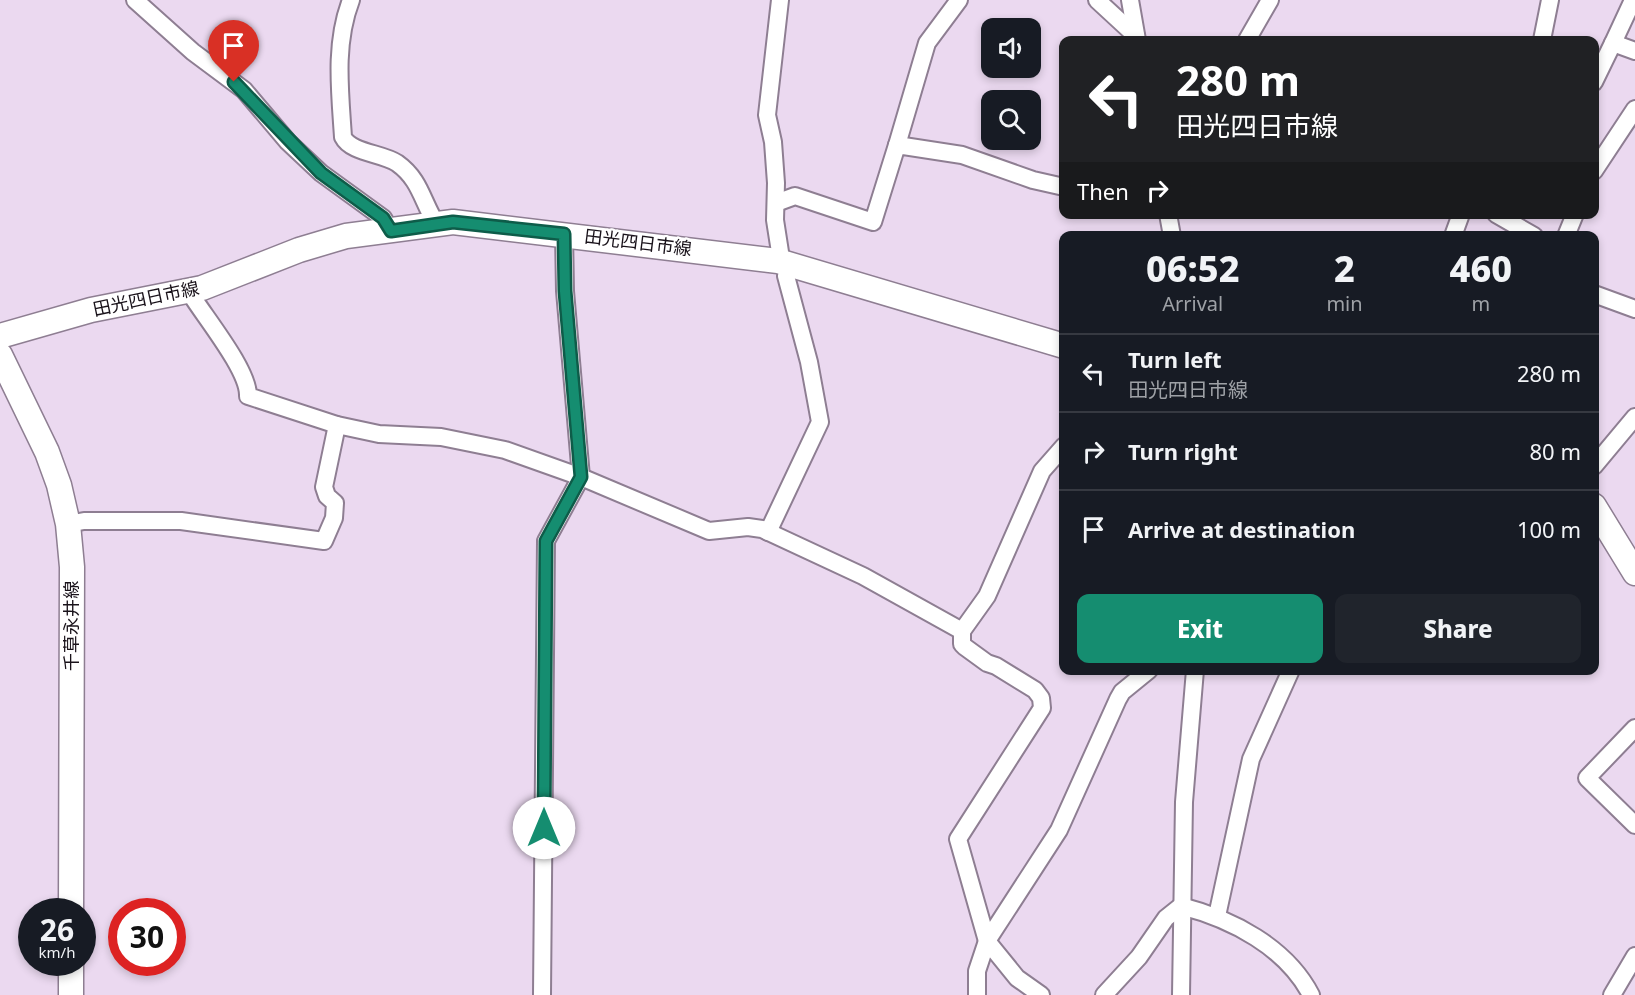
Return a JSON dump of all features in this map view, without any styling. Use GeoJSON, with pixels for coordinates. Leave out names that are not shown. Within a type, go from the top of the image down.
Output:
{"type":"FeatureCollection","features":[{"type":"Feature","properties":{"kind":"main road","name":"田光四日市線"},"geometry":{"type":"LineString","coordinates":[[0,336],[91,310],[219,283],[299,250],[346,236],[453,222],[784,263],[1059,345]]}},
{"type":"Feature","properties":{"kind":"main road","name":"千草永井線"},"geometry":{"type":"LineString","coordinates":[[0,355],[47,452],[68,524],[72,567],[71,898]]}},
{"type":"Feature","properties":{"kind":"main road"},"geometry":{"type":"LineString","coordinates":[[1599,514],[1635,573]]}},
{"type":"Feature","properties":{"kind":"main road"},"geometry":{"type":"LineString","coordinates":[[71,976],[71,995]]}},
{"type":"Feature","properties":{"kind":"street"},"geometry":{"type":"LineString","coordinates":[[135,0],[193,52],[244,90],[296,150],[321,173],[383,218],[391,231]]}},
{"type":"Feature","properties":{"kind":"street"},"geometry":{"type":"LineString","coordinates":[[351,0],[343,23],[339,50],[343,137],[348,144],[388,158],[410,174],[420,186],[427,210],[437,225]]}},
{"type":"Feature","properties":{"kind":"street"},"geometry":{"type":"LineString","coordinates":[[768,532],[820,422],[809,362],[780,252],[775,220],[773,142],[767,115],[780,0]]}},
{"type":"Feature","properties":{"kind":"street"},"geometry":{"type":"LineString","coordinates":[[776,203],[795,196],[873,222],[927,43],[958,0]]}},
{"type":"Feature","properties":{"kind":"street"},"geometry":{"type":"LineString","coordinates":[[1097,0],[1134,36]]}},
{"type":"Feature","properties":{"kind":"street"},"geometry":{"type":"LineString","coordinates":[[1130,0],[1136,36]]}},
{"type":"Feature","properties":{"kind":"street"},"geometry":{"type":"LineString","coordinates":[[1248,36],[1270,0]]}},
{"type":"Feature","properties":{"kind":"street"},"geometry":{"type":"LineString","coordinates":[[1543,36],[1550,0]]}},
{"type":"Feature","properties":{"kind":"street"},"geometry":{"type":"LineString","coordinates":[[1599,72],[1633,0]]}},
{"type":"Feature","properties":{"kind":"street"},"geometry":{"type":"LineString","coordinates":[[1613,43],[1635,51]]}},
{"type":"Feature","properties":{"kind":"street"},"geometry":{"type":"LineString","coordinates":[[1600,153],[1635,109]]}},
{"type":"Feature","properties":{"kind":"street"},"geometry":{"type":"LineString","coordinates":[[897,145],[962,155],[1033,180],[1059,186]]}},
{"type":"Feature","properties":{"kind":"street"},"geometry":{"type":"LineString","coordinates":[[1505,219],[1525,231]]}},
{"type":"Feature","properties":{"kind":"street"},"geometry":{"type":"LineString","coordinates":[[542,995],[546,541],[581,477],[565,291],[564,234]]}},
{"type":"Feature","properties":{"kind":"street"},"geometry":{"type":"LineString","coordinates":[[188,290],[235,358],[249,387],[248,396],[337,425],[379,434],[441,438],[505,450],[581,477],[709,531],[748,527],[768,532],[862,576],[962,631]]}},
{"type":"Feature","properties":{"kind":"street"},"geometry":{"type":"LineString","coordinates":[[1599,296],[1635,309]]}},
{"type":"Feature","properties":{"kind":"street"},"geometry":{"type":"LineString","coordinates":[[1599,459],[1635,417]]}},
{"type":"Feature","properties":{"kind":"street"},"geometry":{"type":"LineString","coordinates":[[68,524],[84,520],[181,521],[324,541],[336,511],[335,503],[327,496],[324,487],[337,425]]}},
{"type":"Feature","properties":{"kind":"street"},"geometry":{"type":"LineString","coordinates":[[1041,995],[1017,978],[987,941],[958,838],[1042,708],[1041,698],[1035,690],[987,663],[965,647],[962,644],[962,631],[987,596],[995,573],[1042,471],[1059,452]]}},
{"type":"Feature","properties":{"kind":"street"},"geometry":{"type":"LineString","coordinates":[[977,995],[977,971],[987,941],[1059,830],[1122,692],[1143,675]]}},
{"type":"Feature","properties":{"kind":"street"},"geometry":{"type":"LineString","coordinates":[[1181,995],[1185,778],[1195,675]]}},
{"type":"Feature","properties":{"kind":"street"},"geometry":{"type":"LineString","coordinates":[[1217,916],[1251,759],[1289,675]]}},
{"type":"Feature","properties":{"kind":"street"},"geometry":{"type":"LineString","coordinates":[[1635,728],[1587,778],[1635,825]]}},
{"type":"Feature","properties":{"kind":"street"},"geometry":{"type":"LineString","coordinates":[[1181,906],[1217,916],[1276,952],[1304,980],[1311,995]]}},
{"type":"Feature","properties":{"kind":"street"},"geometry":{"type":"LineString","coordinates":[[1104,995],[1138,957],[1166,918],[1181,906]]}},
{"type":"Feature","properties":{"kind":"street"},"geometry":{"type":"LineString","coordinates":[[1612,995],[1635,956]]}},
{"type":"Feature","properties":{"kind":"route"},"geometry":{"type":"LineString","coordinates":[[234,82],[244,90],[288,142],[321,173],[383,218],[391,231],[453,222],[564,234],[565,291],[581,477],[546,541],[544,828]]}}]}
